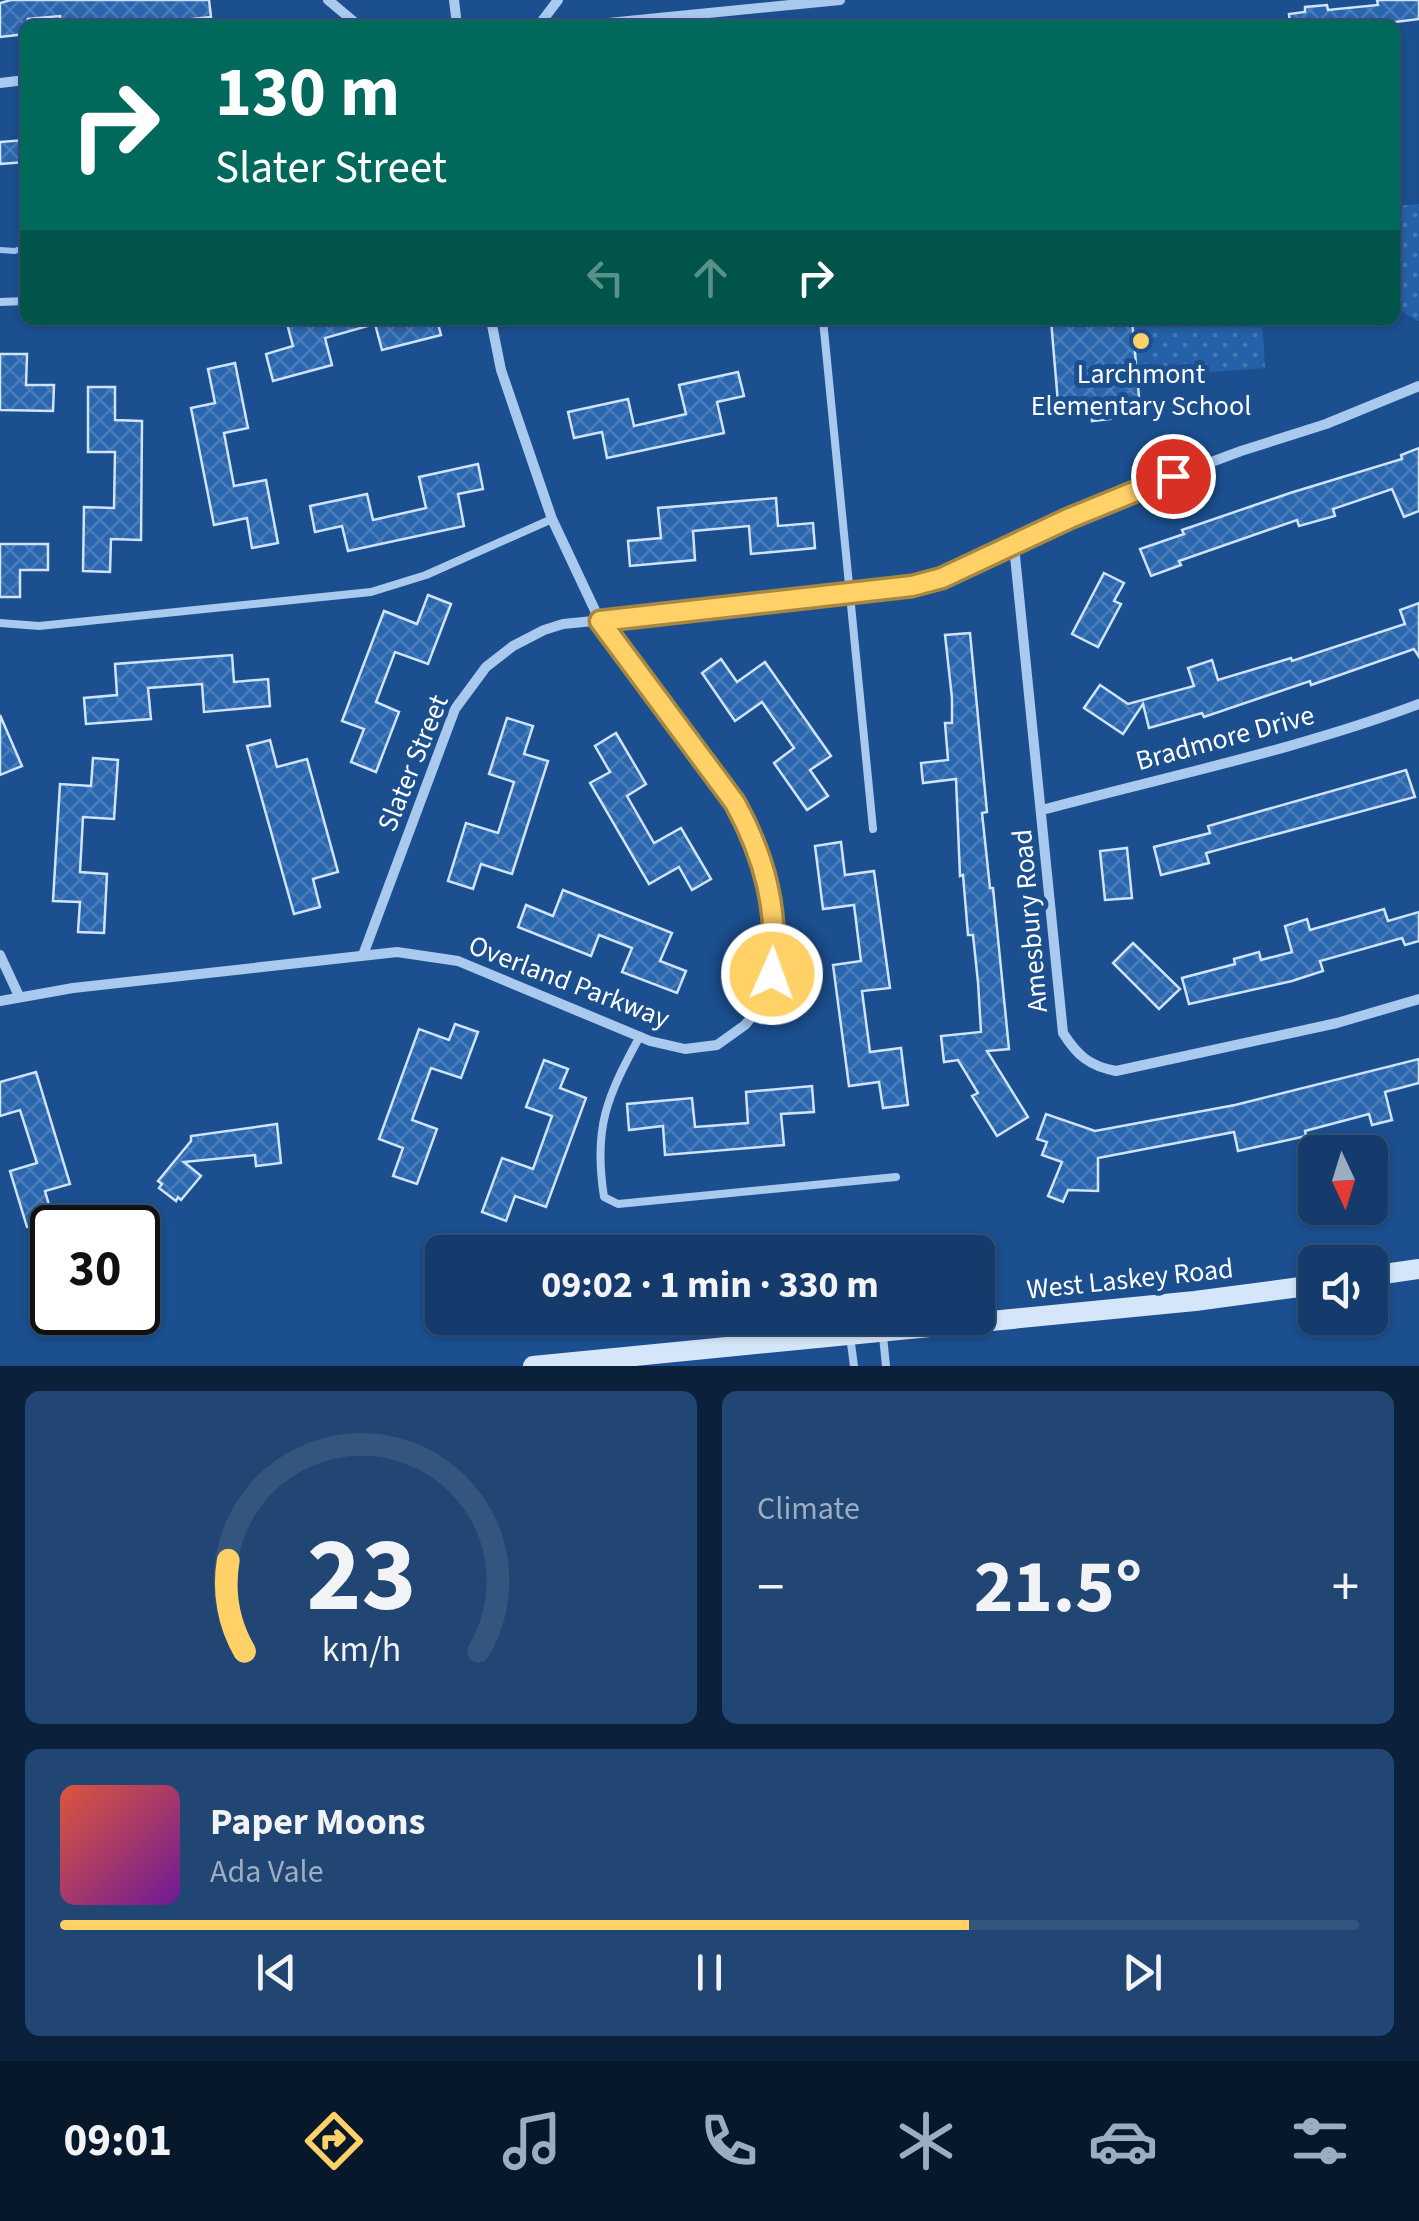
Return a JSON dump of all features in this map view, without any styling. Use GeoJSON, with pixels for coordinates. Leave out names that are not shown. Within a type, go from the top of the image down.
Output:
{"type":"FeatureCollection","features":[{"type":"Feature","properties":{"kind":"main road"},"geometry":{"type":"LineString","coordinates":[[1388,1273],[1419,1269]]}},
{"type":"Feature","properties":{"kind":"main road","name":"West Laskey Road"},"geometry":{"type":"LineString","coordinates":[[995,1321],[1298,1287]]}},
{"type":"Feature","properties":{"kind":"main road","name":"West Laskey Road"},"geometry":{"type":"LineString","coordinates":[[533,1366],[858,1335]]}},
{"type":"Feature","properties":{"kind":"street"},"geometry":{"type":"LineString","coordinates":[[328,0],[352,20]]}},
{"type":"Feature","properties":{"kind":"street"},"geometry":{"type":"LineString","coordinates":[[543,20],[558,0]]}},
{"type":"Feature","properties":{"kind":"street"},"geometry":{"type":"LineString","coordinates":[[638,20],[840,0]]}},
{"type":"Feature","properties":{"kind":"street","name":"Overland Parkway"},"geometry":{"type":"LineString","coordinates":[[363,955],[397,952],[458,961],[640,1036],[685,1050],[717,1046],[745,1025],[770,988],[774,909],[752,833],[735,803],[600,621],[552,519],[506,386],[492,325]]}},
{"type":"Feature","properties":{"kind":"street","name":"Slater Street"},"geometry":{"type":"LineString","coordinates":[[363,955],[455,709],[473,681],[513,646],[544,630],[600,621],[848,596],[942,578],[1140,489],[1241,450],[1326,424],[1419,386]]}},
{"type":"Feature","properties":{"kind":"street","name":"Amesbury Road"},"geometry":{"type":"LineString","coordinates":[[1014,546],[1063,1033],[1076,1054],[1096,1067],[1116,1071],[1337,1023],[1419,998]]}},
{"type":"Feature","properties":{"kind":"street","name":"Bradmore Drive"},"geometry":{"type":"LineString","coordinates":[[1042,810],[1286,746],[1419,704]]}},
{"type":"Feature","properties":{"kind":"street"},"geometry":{"type":"LineString","coordinates":[[0,955],[19,996]]}},
{"type":"Feature","properties":{"kind":"street"},"geometry":{"type":"LineString","coordinates":[[0,1001],[363,955]]}},
{"type":"Feature","properties":{"kind":"lane"},"geometry":{"type":"LineString","coordinates":[[823,325],[873,830]]}},
{"type":"Feature","properties":{"kind":"lane"},"geometry":{"type":"LineString","coordinates":[[0,623],[39,626],[370,592],[426,575],[552,519]]}},
{"type":"Feature","properties":{"kind":"lane"},"geometry":{"type":"LineString","coordinates":[[640,1036],[617,1079],[601,1124],[598,1162],[604,1198],[618,1204],[896,1177]]}},
{"type":"Feature","properties":{"kind":"lane"},"geometry":{"type":"LineString","coordinates":[[882,1335],[886,1366]]}},
{"type":"Feature","properties":{"kind":"lane"},"geometry":{"type":"LineString","coordinates":[[850,1336],[854,1366]]}},
{"type":"Feature","properties":{"kind":"shaded area"},"geometry":{"type":"Polygon","coordinates":[[[1419,204],[1419,321],[1400,311],[1400,206],[1419,204]]]}},
{"type":"Feature","properties":{"kind":"shaded area"},"geometry":{"type":"Polygon","coordinates":[[[1132,325],[1262,325],[1265,368],[1137,378],[1132,325]]]}},
{"type":"Feature","properties":{"kind":"building"},"geometry":{"type":"Polygon","coordinates":[[[209,0],[211,17],[28,19],[20,20],[20,35],[0,37],[0,3],[209,0]]]}},
{"type":"Feature","properties":{"kind":"building"},"geometry":{"type":"Polygon","coordinates":[[[1377,0],[1419,0],[1419,19],[1290,20],[1289,14],[1305,12],[1305,7],[1327,5],[1328,10],[1378,5],[1377,0]]]}},
{"type":"Feature","properties":{"kind":"building"},"geometry":{"type":"Polygon","coordinates":[[[20,140],[20,162],[0,164],[0,142],[20,140]]]}},
{"type":"Feature","properties":{"kind":"building"},"geometry":{"type":"Polygon","coordinates":[[[287,325],[371,325],[325,338],[332,365],[273,381],[266,354],[293,346],[287,325]]]}},
{"type":"Feature","properties":{"kind":"building"},"geometry":{"type":"Polygon","coordinates":[[[375,325],[438,325],[441,335],[382,350],[375,325]]]}},
{"type":"Feature","properties":{"kind":"building"},"geometry":{"type":"Polygon","coordinates":[[[1051,325],[1132,325],[1140,408],[1109,411],[1110,419],[1092,421],[1091,412],[1059,415],[1051,325]]]}},
{"type":"Feature","properties":{"kind":"building"},"geometry":{"type":"Polygon","coordinates":[[[0,354],[27,354],[26,385],[54,385],[53,411],[0,410],[0,354]]]}},
{"type":"Feature","properties":{"kind":"building"},"geometry":{"type":"Polygon","coordinates":[[[235,363],[248,428],[224,433],[234,486],[266,480],[278,543],[252,548],[247,518],[214,525],[191,408],[215,403],[208,369],[235,363]]]}},
{"type":"Feature","properties":{"kind":"building"},"geometry":{"type":"Polygon","coordinates":[[[738,372],[744,396],[717,402],[724,433],[607,458],[602,432],[574,438],[568,412],[628,399],[634,426],[686,414],[679,385],[738,372]]]}},
{"type":"Feature","properties":{"kind":"building"},"geometry":{"type":"Polygon","coordinates":[[[88,387],[115,387],[115,420],[142,421],[141,540],[111,539],[110,572],[83,571],[84,507],[114,508],[115,452],[88,452],[88,387]]]}},
{"type":"Feature","properties":{"kind":"building"},"geometry":{"type":"Polygon","coordinates":[[[1419,448],[1419,511],[1404,517],[1392,489],[1333,509],[1335,516],[1299,526],[1297,520],[1179,561],[1181,565],[1151,576],[1140,549],[1184,534],[1182,530],[1402,459],[1401,455],[1419,448]]]}},
{"type":"Feature","properties":{"kind":"building"},"geometry":{"type":"Polygon","coordinates":[[[478,464],[483,489],[458,494],[464,526],[348,551],[342,526],[315,532],[310,506],[367,494],[373,520],[426,508],[419,477],[478,464]]]}},
{"type":"Feature","properties":{"kind":"building"},"geometry":{"type":"Polygon","coordinates":[[[776,498],[778,526],[813,523],[815,548],[751,554],[749,526],[693,531],[695,560],[630,566],[628,541],[661,538],[658,508],[776,498]]]}},
{"type":"Feature","properties":{"kind":"building"},"geometry":{"type":"Polygon","coordinates":[[[0,544],[48,544],[48,570],[20,570],[20,597],[0,597],[0,544]]]}},
{"type":"Feature","properties":{"kind":"building"},"geometry":{"type":"Polygon","coordinates":[[[1104,573],[1124,583],[1114,601],[1121,604],[1098,647],[1072,634],[1104,573]]]}},
{"type":"Feature","properties":{"kind":"building"},"geometry":{"type":"Polygon","coordinates":[[[428,595],[451,604],[428,664],[395,652],[376,702],[399,712],[376,772],[351,762],[364,729],[342,721],[384,611],[417,624],[428,595]]]}},
{"type":"Feature","properties":{"kind":"building"},"geometry":{"type":"Polygon","coordinates":[[[1419,603],[1419,657],[1414,649],[1204,717],[1202,713],[1149,728],[1143,704],[1123,734],[1084,708],[1100,685],[1128,704],[1194,686],[1188,668],[1212,660],[1218,680],[1291,658],[1292,661],[1405,624],[1400,610],[1419,603]]]}},
{"type":"Feature","properties":{"kind":"building"},"geometry":{"type":"Polygon","coordinates":[[[970,633],[987,812],[982,813],[1009,1049],[987,1051],[1028,1117],[997,1136],[972,1096],[978,1093],[958,1060],[944,1062],[941,1036],[981,1032],[978,982],[973,935],[968,935],[963,875],[960,876],[956,779],[923,783],[921,763],[948,760],[945,723],[952,723],[952,698],[945,635],[970,633]]]}},
{"type":"Feature","properties":{"kind":"building"},"geometry":{"type":"Polygon","coordinates":[[[232,655],[234,682],[268,679],[270,706],[204,712],[202,684],[148,688],[151,719],[86,724],[84,698],[117,695],[115,664],[232,655]]]}},
{"type":"Feature","properties":{"kind":"building"},"geometry":{"type":"Polygon","coordinates":[[[721,659],[737,682],[765,662],[831,756],[810,770],[828,796],[807,810],[774,763],[794,748],[762,702],[735,721],[702,673],[721,659]]]}},
{"type":"Feature","properties":{"kind":"building"},"geometry":{"type":"Polygon","coordinates":[[[0,715],[22,766],[0,775],[0,715]]]}},
{"type":"Feature","properties":{"kind":"building"},"geometry":{"type":"Polygon","coordinates":[[[507,718],[533,726],[524,754],[548,761],[512,874],[481,864],[473,889],[448,881],[466,823],[498,833],[514,782],[489,774],[507,718]]]}},
{"type":"Feature","properties":{"kind":"building"},"geometry":{"type":"Polygon","coordinates":[[[616,733],[646,784],[627,796],[654,843],[681,828],[711,879],[692,890],[679,867],[649,884],[590,783],[610,772],[595,746],[616,733]]]}},
{"type":"Feature","properties":{"kind":"building"},"geometry":{"type":"Polygon","coordinates":[[[270,740],[277,767],[307,759],[338,872],[313,879],[320,907],[294,914],[247,746],[270,740]]]}},
{"type":"Feature","properties":{"kind":"building"},"geometry":{"type":"Polygon","coordinates":[[[93,758],[118,760],[114,819],[83,817],[80,872],[107,874],[104,933],[78,932],[80,902],[53,901],[60,784],[91,786],[93,758]]]}},
{"type":"Feature","properties":{"kind":"building"},"geometry":{"type":"Polygon","coordinates":[[[1406,770],[1415,797],[1206,853],[1209,863],[1161,875],[1154,847],[1210,833],[1208,826],[1406,770]]]}},
{"type":"Feature","properties":{"kind":"building"},"geometry":{"type":"Polygon","coordinates":[[[841,842],[845,875],[874,871],[890,988],[862,991],[870,1052],[901,1048],[908,1105],[883,1108],[879,1082],[849,1086],[833,965],[861,961],[854,905],[823,909],[815,846],[841,842]]]}},
{"type":"Feature","properties":{"kind":"building"},"geometry":{"type":"Polygon","coordinates":[[[1127,848],[1132,898],[1105,900],[1100,851],[1127,848]]]}},
{"type":"Feature","properties":{"kind":"building"},"geometry":{"type":"Polygon","coordinates":[[[563,890],[672,933],[660,961],[686,971],[677,993],[622,972],[632,948],[599,935],[591,956],[518,927],[526,905],[553,916],[563,890]]]}},
{"type":"Feature","properties":{"kind":"building"},"geometry":{"type":"Polygon","coordinates":[[[1384,909],[1388,921],[1419,912],[1419,941],[1405,945],[1402,938],[1320,961],[1323,971],[1292,981],[1189,1004],[1182,978],[1235,964],[1234,959],[1259,952],[1261,960],[1292,952],[1285,926],[1307,919],[1310,930],[1384,909]]]}},
{"type":"Feature","properties":{"kind":"building"},"geometry":{"type":"Polygon","coordinates":[[[1133,943],[1180,989],[1159,1009],[1113,963],[1133,943]]]}},
{"type":"Feature","properties":{"kind":"building"},"geometry":{"type":"Polygon","coordinates":[[[455,1024],[478,1032],[461,1078],[431,1068],[412,1120],[437,1129],[417,1184],[393,1176],[403,1148],[379,1139],[419,1029],[449,1040],[455,1024]]]}},
{"type":"Feature","properties":{"kind":"building"},"geometry":{"type":"Polygon","coordinates":[[[1419,1059],[1419,1083],[1385,1092],[1392,1120],[1372,1125],[1369,1114],[1305,1131],[1306,1135],[1298,1138],[1238,1151],[1234,1132],[1098,1158],[1098,1191],[1068,1190],[1063,1202],[1048,1196],[1062,1162],[1042,1155],[1047,1142],[1037,1139],[1046,1114],[1095,1131],[1235,1105],[1419,1059]]]}},
{"type":"Feature","properties":{"kind":"building"},"geometry":{"type":"Polygon","coordinates":[[[544,1060],[568,1069],[560,1088],[586,1098],[546,1207],[515,1196],[506,1221],[482,1212],[502,1158],[533,1169],[552,1116],[526,1107],[544,1060]]]}},
{"type":"Feature","properties":{"kind":"building"},"geometry":{"type":"Polygon","coordinates":[[[36,1072],[70,1184],[45,1191],[49,1205],[30,1205],[27,1227],[10,1171],[37,1163],[20,1110],[0,1116],[0,1082],[36,1072]]]}},
{"type":"Feature","properties":{"kind":"building"},"geometry":{"type":"Polygon","coordinates":[[[812,1086],[814,1112],[781,1114],[784,1145],[665,1155],[663,1126],[629,1130],[627,1104],[692,1098],[695,1127],[748,1123],[746,1092],[812,1086]]]}},
{"type":"Feature","properties":{"kind":"building"},"geometry":{"type":"Polygon","coordinates":[[[277,1124],[281,1163],[256,1166],[255,1155],[184,1162],[201,1176],[181,1200],[178,1197],[176,1201],[159,1188],[162,1184],[158,1181],[191,1136],[277,1124]]]}},
{"type":"Feature","properties":{"kind":"waterway"},"geometry":{"type":"LineString","coordinates":[[0,250],[20,249]]}},
{"type":"Feature","properties":{"kind":"place","name":"Larchmont Elementary School"},"geometry":{"type":"Point","coordinates":[1141,341]}},
{"type":"Feature","properties":{"kind":"route"},"geometry":{"type":"LineString","coordinates":[[772,974],[774,909],[752,833],[735,803],[600,621],[912,586],[942,578],[1070,518],[1173,476]]}}]}
